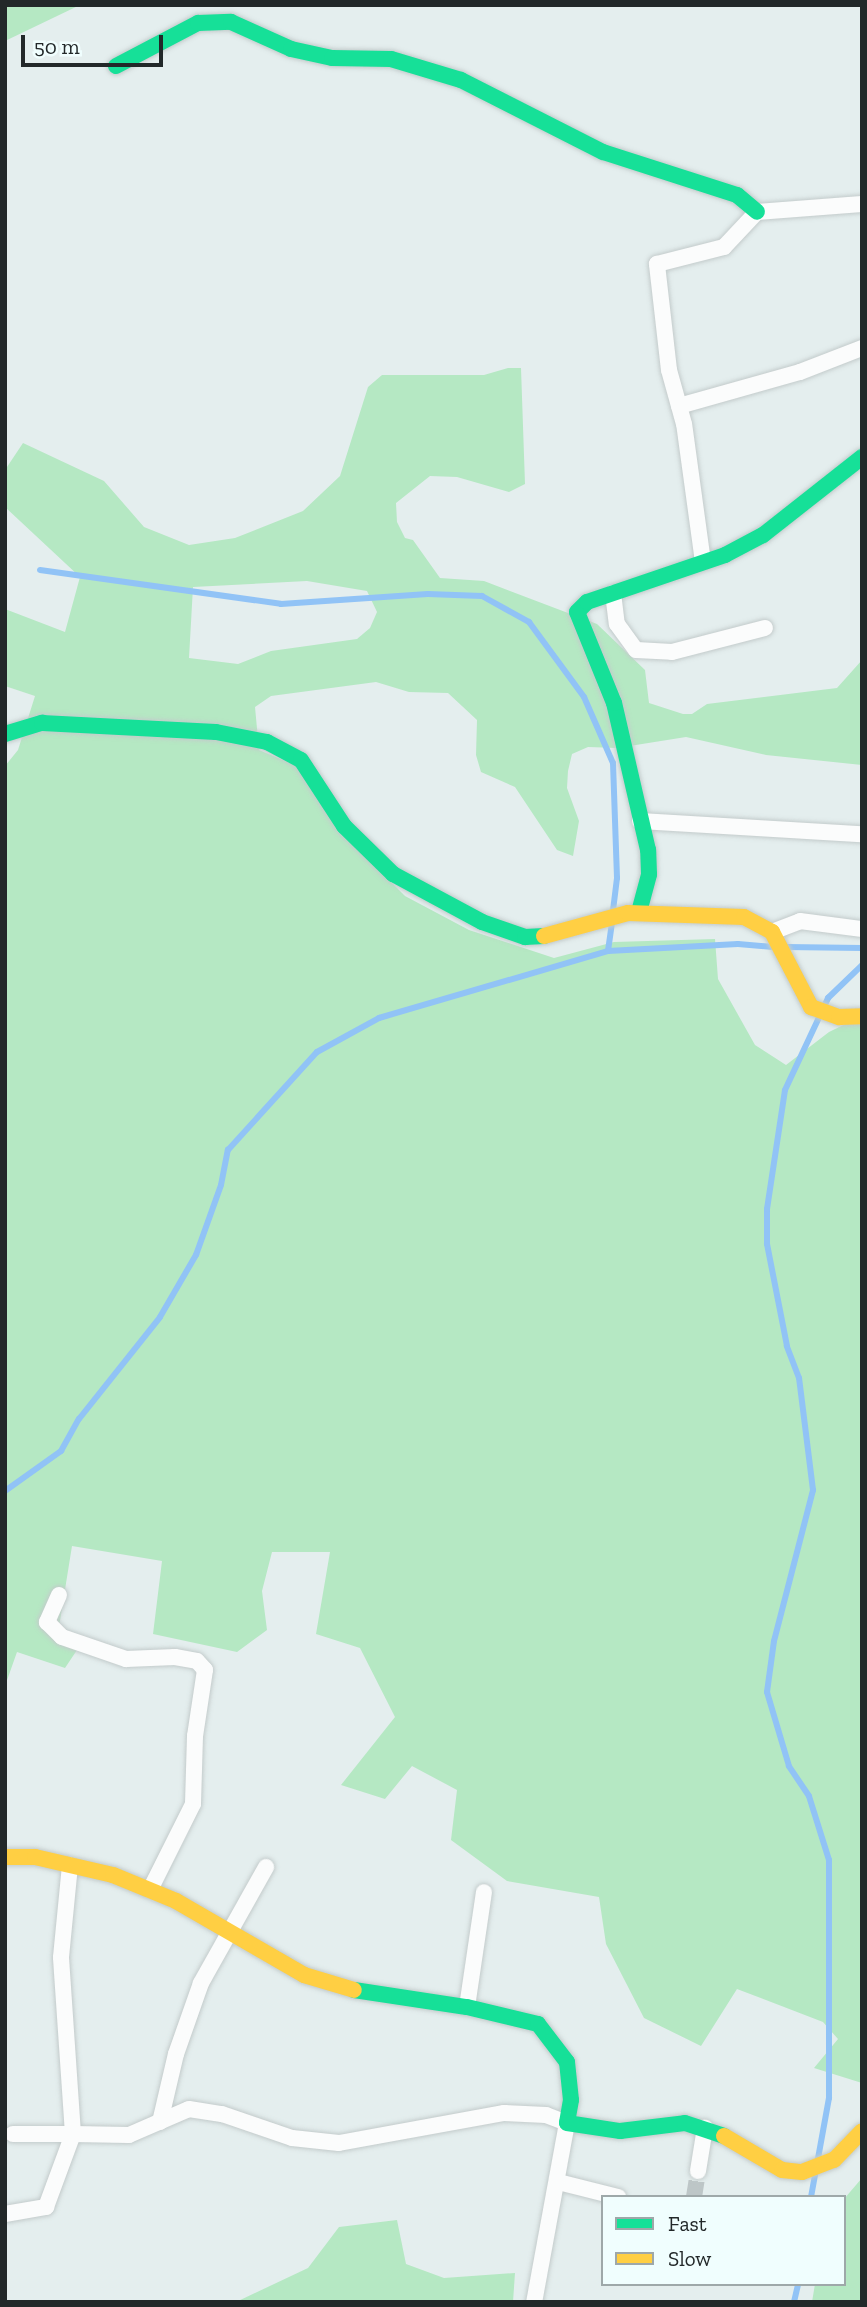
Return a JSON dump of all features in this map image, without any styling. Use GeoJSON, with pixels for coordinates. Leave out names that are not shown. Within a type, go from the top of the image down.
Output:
{"type":"FeatureCollection","features":[{"type":"Feature","properties":{"kind":"street"},"geometry":{"type":"LineString","coordinates":[[117,66],[172,33],[198,23],[231,22],[291,49],[332,58],[391,59],[450,76],[603,152],[737,195],[757,212]]}},
{"type":"Feature","properties":{"kind":"street"},"geometry":{"type":"LineString","coordinates":[[704,562],[679,405],[668,370],[657,264],[724,247],[757,212],[862,204]]}},
{"type":"Feature","properties":{"kind":"street"},"geometry":{"type":"LineString","coordinates":[[679,405],[800,372],[862,348]]}},
{"type":"Feature","properties":{"kind":"street"},"geometry":{"type":"LineString","coordinates":[[633,912],[649,874],[640,821],[614,703],[577,618],[580,606],[704,562],[762,535],[862,457]]}},
{"type":"Feature","properties":{"kind":"street"},"geometry":{"type":"LineString","coordinates":[[613,593],[617,624],[636,650],[672,652],[765,628]]}},
{"type":"Feature","properties":{"kind":"street"},"geometry":{"type":"LineString","coordinates":[[5,734],[54,723],[216,732],[267,742],[301,760],[344,826],[393,874],[482,922],[525,937],[633,912],[730,914],[772,932],[811,1007],[839,1017],[862,1016]]}},
{"type":"Feature","properties":{"kind":"street"},"geometry":{"type":"LineString","coordinates":[[640,821],[862,834]]}},
{"type":"Feature","properties":{"kind":"street"},"geometry":{"type":"LineString","coordinates":[[772,932],[800,921],[862,929]]}},
{"type":"Feature","properties":{"kind":"street"},"geometry":{"type":"LineString","coordinates":[[59,1595],[47,1622],[62,1637],[126,1659],[175,1657],[197,1661],[205,1670],[195,1736],[193,1804],[150,1890]]}},
{"type":"Feature","properties":{"kind":"street"},"geometry":{"type":"LineString","coordinates":[[5,1857],[35,1857],[150,1890],[304,1975],[348,1989],[467,2007],[538,2024],[554,2040],[572,2077],[558,2182],[534,2302]]}},
{"type":"Feature","properties":{"kind":"street"},"geometry":{"type":"LineString","coordinates":[[5,2214],[46,2207],[73,2134],[61,1956],[70,1865]]}},
{"type":"Feature","properties":{"kind":"street"},"geometry":{"type":"LineString","coordinates":[[160,2122],[186,2021],[201,1983],[230,1936],[266,1867]]}},
{"type":"Feature","properties":{"kind":"street"},"geometry":{"type":"LineString","coordinates":[[467,2007],[484,1892]]}},
{"type":"Feature","properties":{"kind":"street"},"geometry":{"type":"LineString","coordinates":[[13,2134],[129,2135],[177,2112],[200,2109],[292,2138],[339,2143],[504,2113],[546,2115],[567,2123],[621,2131],[685,2123],[705,2128],[773,2166],[802,2172],[834,2160],[862,2131]]}},
{"type":"Feature","properties":{"kind":"street"},"geometry":{"type":"LineString","coordinates":[[698,2171],[705,2128]]}},
{"type":"Feature","properties":{"kind":"street"},"geometry":{"type":"LineString","coordinates":[[558,2182],[610,2195]]}},
{"type":"Feature","properties":{"kind":"green space"},"geometry":{"type":"Polygon","coordinates":[[[7,5],[80,5],[5,41],[7,5]]]}},
{"type":"Feature","properties":{"kind":"green space"},"geometry":{"type":"Polygon","coordinates":[[[508,368],[521,368],[525,484],[509,492],[457,477],[430,476],[396,503],[397,522],[405,538],[413,540],[440,578],[484,581],[597,624],[645,670],[649,703],[683,714],[692,714],[707,704],[837,688],[862,660],[862,765],[766,755],[686,737],[617,748],[588,747],[572,754],[568,771],[567,788],[579,821],[573,856],[557,850],[515,787],[481,772],[476,755],[477,720],[448,693],[409,692],[376,682],[271,696],[255,707],[259,750],[297,766],[337,828],[405,896],[469,930],[554,958],[614,942],[715,939],[718,979],[755,1045],[786,1065],[829,1032],[862,1016],[862,2083],[814,2068],[838,2039],[823,2022],[737,1989],[701,2046],[644,2018],[606,1944],[599,1897],[507,1881],[451,1840],[457,1790],[412,1766],[385,1799],[341,1785],[395,1717],[360,1648],[316,1634],[330,1552],[272,1552],[262,1591],[267,1630],[237,1652],[153,1634],[162,1561],[72,1546],[58,1633],[81,1644],[65,1668],[17,1652],[5,1686],[5,766],[18,750],[35,696],[5,686],[5,609],[65,632],[80,577],[5,507],[5,470],[23,443],[104,481],[144,527],[189,545],[235,538],[303,511],[340,476],[368,387],[382,375],[484,375],[508,368]],[[307,581],[193,587],[189,658],[238,664],[271,651],[357,639],[370,628],[377,612],[367,591],[307,581]]]}},
{"type":"Feature","properties":{"kind":"green space"},"geometry":{"type":"Polygon","coordinates":[[[862,2178],[862,2302],[812,2302],[815,2286],[846,2286],[846,2197],[862,2178]]]}},
{"type":"Feature","properties":{"kind":"green space"},"geometry":{"type":"Polygon","coordinates":[[[397,2220],[406,2264],[444,2278],[515,2273],[513,2302],[236,2302],[308,2268],[339,2227],[397,2220]]]}},
{"type":"Feature","properties":{"kind":"waterway"},"geometry":{"type":"LineString","coordinates":[[40,570],[281,604],[428,594],[482,596],[529,622],[584,697],[613,763],[617,878],[613,913]]}},
{"type":"Feature","properties":{"kind":"waterway"},"geometry":{"type":"LineString","coordinates":[[608,951],[612,924]]}},
{"type":"Feature","properties":{"kind":"waterway"},"geometry":{"type":"LineString","coordinates":[[5,1491],[61,1451],[79,1419],[160,1317],[196,1255],[221,1185],[228,1150],[317,1052],[379,1018],[608,951],[738,944],[776,947]]}},
{"type":"Feature","properties":{"kind":"waterway"},"geometry":{"type":"LineString","coordinates":[[786,947],[862,948]]}},
{"type":"Feature","properties":{"kind":"waterway"},"geometry":{"type":"LineString","coordinates":[[811,2195],[829,2098],[829,1860],[809,1796],[789,1766],[767,1692],[774,1641],[813,1490],[799,1378],[787,1346],[767,1244],[767,1209],[785,1090],[828,998],[862,965]]}},
{"type":"Feature","properties":{"kind":"waterway"},"geometry":{"type":"LineString","coordinates":[[794,2302],[798,2286]]}},
{"type":"Feature","properties":{"kind":"tunnel"},"geometry":{"type":"LineString","coordinates":[[694,2195],[698,2171]]}},
{"type":"Feature","properties":{"kind":"traffic: fast"},"geometry":{"type":"LineString","coordinates":[[116,66],[198,23],[231,22],[291,49],[332,58],[391,59],[461,80],[603,152],[737,195],[757,212]]}},
{"type":"Feature","properties":{"kind":"traffic: fast"},"geometry":{"type":"LineString","coordinates":[[639,912],[649,874],[648,850],[614,703],[577,612],[587,602],[725,555],[763,535],[862,457]]}},
{"type":"Feature","properties":{"kind":"traffic: fast"},"geometry":{"type":"LineString","coordinates":[[5,734],[42,723],[216,732],[267,742],[301,760],[344,826],[393,874],[482,922],[525,937],[544,936]]}},
{"type":"Feature","properties":{"kind":"traffic: fast"},"geometry":{"type":"LineString","coordinates":[[354,1990],[467,2007],[538,2024],[567,2062],[571,2100],[567,2123],[620,2131],[685,2123],[724,2136]]}},
{"type":"Feature","properties":{"kind":"traffic: slow"},"geometry":{"type":"LineString","coordinates":[[544,936],[628,913],[744,917],[772,932],[811,1007],[839,1017],[862,1016]]}},
{"type":"Feature","properties":{"kind":"traffic: slow"},"geometry":{"type":"LineString","coordinates":[[5,1857],[35,1857],[113,1875],[176,1901],[304,1975],[354,1990]]}},
{"type":"Feature","properties":{"kind":"traffic: slow"},"geometry":{"type":"LineString","coordinates":[[724,2136],[782,2170],[802,2172],[834,2160],[862,2131]]}}]}
